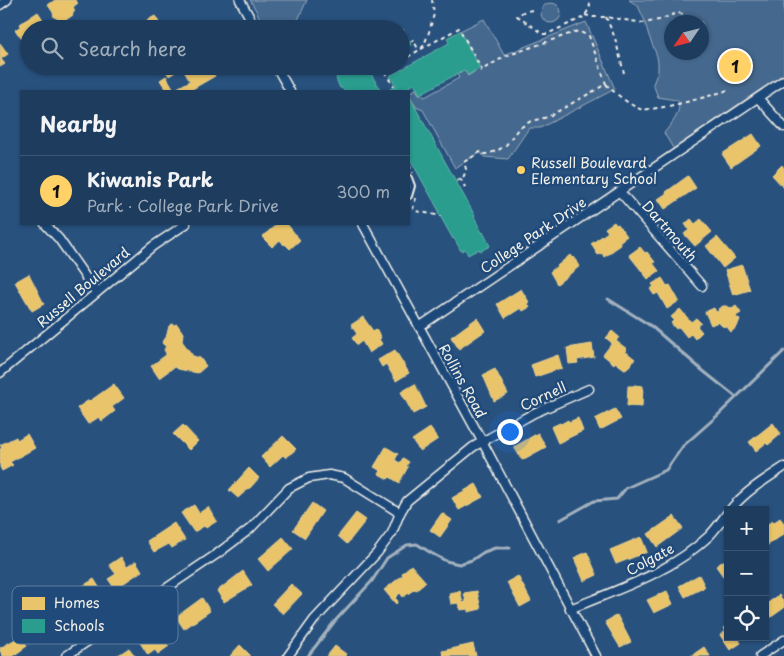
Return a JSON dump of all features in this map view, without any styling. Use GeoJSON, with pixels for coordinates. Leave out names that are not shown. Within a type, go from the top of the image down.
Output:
{"type":"FeatureCollection","features":[{"type":"Feature","properties":{"kind":"street"},"geometry":{"type":"LineString","coordinates":[[0,5],[7,0]]}},
{"type":"Feature","properties":{"kind":"street"},"geometry":{"type":"LineString","coordinates":[[240,0],[251,20]]}},
{"type":"Feature","properties":{"kind":"street"},"geometry":{"type":"LineString","coordinates":[[281,75],[289,90]]}},
{"type":"Feature","properties":{"kind":"street","name":"College Park Drive"},"geometry":{"type":"LineString","coordinates":[[419,326],[784,80]]}},
{"type":"Feature","properties":{"kind":"street"},"geometry":{"type":"LineString","coordinates":[[758,98],[784,127]]}},
{"type":"Feature","properties":{"kind":"street","name":"Dartmouth"},"geometry":{"type":"LineString","coordinates":[[620,192],[702,286]]}},
{"type":"Feature","properties":{"kind":"street"},"geometry":{"type":"LineString","coordinates":[[46,225],[59,239],[96,292]]}},
{"type":"Feature","properties":{"kind":"street","name":"Russell Boulevard"},"geometry":{"type":"LineString","coordinates":[[0,373],[153,246],[184,225]]}},
{"type":"Feature","properties":{"kind":"street","name":"Rollins Road"},"geometry":{"type":"LineString","coordinates":[[365,225],[596,656]]}},
{"type":"Feature","properties":{"kind":"street","name":"Cornell"},"geometry":{"type":"LineString","coordinates":[[288,656],[314,620],[377,553],[392,533],[400,512],[407,501],[468,450],[482,441],[534,413],[589,389]]}},
{"type":"Feature","properties":{"kind":"street","name":"Colgate"},"geometry":{"type":"LineString","coordinates":[[733,506],[749,490],[784,467]]}},
{"type":"Feature","properties":{"kind":"street"},"geometry":{"type":"LineString","coordinates":[[170,586],[250,530],[289,488],[309,478],[329,475],[344,478],[400,512]]}},
{"type":"Feature","properties":{"kind":"street","name":"Colgate"},"geometry":{"type":"LineString","coordinates":[[570,609],[649,577],[668,567],[710,535],[724,517]]}},
{"type":"Feature","properties":{"kind":"street"},"geometry":{"type":"LineString","coordinates":[[760,656],[784,640]]}},
{"type":"Feature","properties":{"kind":"street"},"geometry":{"type":"LineString","coordinates":[[66,656],[84,644]]}},
{"type":"Feature","properties":{"kind":"lane"},"geometry":{"type":"LineString","coordinates":[[410,181],[412,186],[410,193]]}},
{"type":"Feature","properties":{"kind":"path"},"geometry":{"type":"LineString","coordinates":[[420,50],[424,45],[434,14],[432,0]]}},
{"type":"Feature","properties":{"kind":"path"},"geometry":{"type":"LineString","coordinates":[[532,10],[517,16],[543,34],[547,34],[580,19],[589,9],[592,0]]}},
{"type":"Feature","properties":{"kind":"path"},"geometry":{"type":"LineString","coordinates":[[585,15],[644,23],[660,20],[677,13],[685,14]]}},
{"type":"Feature","properties":{"kind":"path"},"geometry":{"type":"LineString","coordinates":[[606,17],[615,38],[624,72]]}},
{"type":"Feature","properties":{"kind":"path"},"geometry":{"type":"LineString","coordinates":[[410,56],[459,28],[481,70],[506,56],[578,31],[589,36],[609,88],[641,109],[656,108],[731,90]]}},
{"type":"Feature","properties":{"kind":"path"},"geometry":{"type":"LineString","coordinates":[[410,42],[413,40],[420,50]]}},
{"type":"Feature","properties":{"kind":"path"},"geometry":{"type":"LineString","coordinates":[[386,75],[394,88]]}},
{"type":"Feature","properties":{"kind":"path"},"geometry":{"type":"LineString","coordinates":[[456,181],[464,176],[466,172],[464,162],[482,151],[486,154],[497,151],[506,145],[518,129],[531,121],[548,117],[606,84]]}},
{"type":"Feature","properties":{"kind":"path"},"geometry":{"type":"LineString","coordinates":[[410,167],[416,179]]}},
{"type":"Feature","properties":{"kind":"path"},"geometry":{"type":"LineString","coordinates":[[460,178],[465,187],[460,189]]}},
{"type":"Feature","properties":{"kind":"path"},"geometry":{"type":"LineString","coordinates":[[417,193],[413,209],[415,211],[441,216]]}},
{"type":"Feature","properties":{"kind":"shaded area"},"geometry":{"type":"Polygon","coordinates":[[[250,0],[307,0],[298,20],[260,20],[250,0]]]}},
{"type":"Feature","properties":{"kind":"shaded area"},"geometry":{"type":"Polygon","coordinates":[[[629,0],[784,0],[784,80],[676,153],[664,133],[677,115],[679,102],[658,97],[653,84],[658,71],[657,56],[638,6],[629,0]]]}},
{"type":"Feature","properties":{"kind":"shaded area"},"geometry":{"type":"Polygon","coordinates":[[[551,3],[558,6],[561,13],[558,20],[551,23],[544,20],[541,13],[544,6],[551,3]]]}},
{"type":"Feature","properties":{"kind":"shaded area"},"geometry":{"type":"Polygon","coordinates":[[[484,19],[504,55],[586,22],[615,89],[540,128],[529,128],[508,159],[484,157],[480,152],[455,168],[423,110],[416,107],[410,92],[416,89],[419,94],[425,97],[459,78],[457,74],[464,70],[468,76],[480,68],[460,31],[484,19]]]}},
{"type":"Feature","properties":{"kind":"building: Homes"},"geometry":{"type":"Polygon","coordinates":[[[55,0],[75,0],[78,3],[73,7],[75,11],[72,13],[73,15],[66,20],[55,18],[48,5],[55,0]]]}},
{"type":"Feature","properties":{"kind":"building: Homes"},"geometry":{"type":"Polygon","coordinates":[[[38,12],[43,20],[26,20],[38,12]]]}},
{"type":"Feature","properties":{"kind":"building: Homes"},"geometry":{"type":"Polygon","coordinates":[[[155,16],[157,20],[148,20],[155,16]]]}},
{"type":"Feature","properties":{"kind":"building: Homes"},"geometry":{"type":"Polygon","coordinates":[[[20,27],[20,36],[15,30],[20,27]]]}},
{"type":"Feature","properties":{"kind":"building: Homes"},"geometry":{"type":"Polygon","coordinates":[[[0,43],[8,54],[1,59],[5,64],[0,67],[0,43]]]}},
{"type":"Feature","properties":{"kind":"building: Homes"},"geometry":{"type":"Polygon","coordinates":[[[186,75],[215,76],[191,90],[178,90],[177,88],[190,81],[186,75]]]}},
{"type":"Feature","properties":{"kind":"building: Homes"},"geometry":{"type":"Polygon","coordinates":[[[166,76],[174,90],[166,90],[160,80],[166,76]]]}},
{"type":"Feature","properties":{"kind":"building: Homes"},"geometry":{"type":"Polygon","coordinates":[[[753,134],[761,146],[731,167],[722,154],[753,134]]]}},
{"type":"Feature","properties":{"kind":"building: Homes"},"geometry":{"type":"Polygon","coordinates":[[[782,165],[784,168],[784,188],[772,175],[782,165]]]}},
{"type":"Feature","properties":{"kind":"building: Homes"},"geometry":{"type":"Polygon","coordinates":[[[688,176],[696,188],[665,209],[658,199],[688,176]]]}},
{"type":"Feature","properties":{"kind":"building: Homes"},"geometry":{"type":"Polygon","coordinates":[[[691,219],[695,224],[701,219],[712,232],[695,246],[684,234],[689,230],[685,224],[691,219]]]}},
{"type":"Feature","properties":{"kind":"building: Homes"},"geometry":{"type":"Polygon","coordinates":[[[614,222],[616,225],[618,224],[627,236],[619,242],[621,245],[612,252],[604,257],[602,253],[598,255],[591,244],[608,232],[605,228],[614,222]]]}},
{"type":"Feature","properties":{"kind":"building: Homes"},"geometry":{"type":"Polygon","coordinates":[[[276,225],[288,225],[300,240],[290,249],[280,240],[272,247],[262,237],[276,225]]]}},
{"type":"Feature","properties":{"kind":"building: Homes"},"geometry":{"type":"Polygon","coordinates":[[[717,237],[735,258],[723,268],[706,246],[717,237]]]}},
{"type":"Feature","properties":{"kind":"building: Homes"},"geometry":{"type":"Polygon","coordinates":[[[640,247],[655,262],[653,263],[659,271],[648,279],[629,255],[640,247]]]}},
{"type":"Feature","properties":{"kind":"building: Homes"},"geometry":{"type":"Polygon","coordinates":[[[570,255],[580,266],[557,284],[550,272],[570,255]]]}},
{"type":"Feature","properties":{"kind":"building: Homes"},"geometry":{"type":"Polygon","coordinates":[[[742,265],[750,290],[733,295],[725,270],[742,265]]]}},
{"type":"Feature","properties":{"kind":"building: Homes"},"geometry":{"type":"Polygon","coordinates":[[[29,274],[44,304],[32,311],[15,282],[29,274]]]}},
{"type":"Feature","properties":{"kind":"building: Homes"},"geometry":{"type":"Polygon","coordinates":[[[662,278],[667,286],[670,285],[679,301],[667,309],[658,293],[654,295],[650,289],[654,287],[652,284],[662,278]]]}},
{"type":"Feature","properties":{"kind":"building: Homes"},"geometry":{"type":"Polygon","coordinates":[[[521,289],[530,307],[523,311],[521,308],[505,318],[497,304],[521,289]]]}},
{"type":"Feature","properties":{"kind":"building: Homes"},"geometry":{"type":"Polygon","coordinates":[[[723,306],[732,309],[736,306],[741,313],[736,316],[738,320],[738,318],[740,319],[737,327],[731,332],[727,327],[722,326],[718,322],[711,325],[705,312],[714,308],[716,312],[719,311],[718,309],[723,306]]]}},
{"type":"Feature","properties":{"kind":"building: Homes"},"geometry":{"type":"Polygon","coordinates":[[[680,309],[691,322],[696,318],[701,323],[697,326],[702,332],[695,339],[691,334],[687,337],[679,327],[676,329],[671,323],[674,320],[671,317],[680,309]]]}},
{"type":"Feature","properties":{"kind":"building: Homes"},"geometry":{"type":"Polygon","coordinates":[[[363,317],[373,331],[376,329],[382,344],[369,353],[362,341],[357,345],[352,338],[357,334],[351,325],[363,317]]]}},
{"type":"Feature","properties":{"kind":"building: Homes"},"geometry":{"type":"Polygon","coordinates":[[[477,318],[485,331],[459,349],[451,337],[477,318]]]}},
{"type":"Feature","properties":{"kind":"building: Homes"},"geometry":{"type":"Polygon","coordinates":[[[177,324],[183,333],[182,341],[193,356],[200,358],[206,366],[198,373],[174,367],[159,378],[151,366],[166,355],[164,350],[166,346],[162,343],[166,338],[169,326],[177,324]]]}},
{"type":"Feature","properties":{"kind":"building: Homes"},"geometry":{"type":"Polygon","coordinates":[[[612,331],[619,337],[616,341],[627,349],[625,351],[635,359],[626,370],[615,362],[614,364],[603,355],[612,343],[606,338],[612,331]]]}},
{"type":"Feature","properties":{"kind":"building: Homes"},"geometry":{"type":"Polygon","coordinates":[[[592,344],[594,357],[577,360],[578,363],[569,364],[567,348],[592,344]]]}},
{"type":"Feature","properties":{"kind":"building: Homes"},"geometry":{"type":"Polygon","coordinates":[[[395,350],[409,373],[396,381],[386,364],[382,367],[378,360],[395,350]]]}},
{"type":"Feature","properties":{"kind":"building: Homes"},"geometry":{"type":"Polygon","coordinates":[[[558,355],[562,368],[535,377],[531,365],[558,355]]]}},
{"type":"Feature","properties":{"kind":"building: Homes"},"geometry":{"type":"Polygon","coordinates":[[[495,369],[508,394],[494,401],[483,375],[495,369]]]}},
{"type":"Feature","properties":{"kind":"building: Homes"},"geometry":{"type":"Polygon","coordinates":[[[114,384],[124,398],[112,407],[115,411],[102,421],[99,417],[88,424],[77,408],[114,384]]]}},
{"type":"Feature","properties":{"kind":"building: Homes"},"geometry":{"type":"Polygon","coordinates":[[[415,384],[426,407],[413,414],[401,392],[415,384]]]}},
{"type":"Feature","properties":{"kind":"building: Homes"},"geometry":{"type":"Polygon","coordinates":[[[628,386],[643,386],[642,407],[627,406],[628,386]]]}},
{"type":"Feature","properties":{"kind":"building: Homes"},"geometry":{"type":"Polygon","coordinates":[[[615,409],[621,419],[600,430],[595,419],[615,409]]]}},
{"type":"Feature","properties":{"kind":"building: Homes"},"geometry":{"type":"Polygon","coordinates":[[[578,418],[583,431],[558,443],[551,427],[578,418]]]}},
{"type":"Feature","properties":{"kind":"building: Homes"},"geometry":{"type":"Polygon","coordinates":[[[773,423],[781,434],[768,445],[766,443],[756,451],[749,442],[773,423]]]}},
{"type":"Feature","properties":{"kind":"building: Homes"},"geometry":{"type":"Polygon","coordinates":[[[183,425],[198,441],[189,450],[173,434],[183,425]]]}},
{"type":"Feature","properties":{"kind":"building: Homes"},"geometry":{"type":"Polygon","coordinates":[[[430,428],[438,439],[420,451],[412,440],[430,428]]]}},
{"type":"Feature","properties":{"kind":"building: Homes"},"geometry":{"type":"Polygon","coordinates":[[[538,433],[546,447],[522,460],[514,447],[538,433]]]}},
{"type":"Feature","properties":{"kind":"building: Homes"},"geometry":{"type":"Polygon","coordinates":[[[27,434],[35,448],[10,462],[13,465],[2,471],[0,467],[0,449],[2,448],[0,445],[16,437],[17,440],[27,434]]]}},
{"type":"Feature","properties":{"kind":"building: Homes"},"geometry":{"type":"Polygon","coordinates":[[[283,436],[296,449],[286,458],[283,455],[270,467],[261,457],[283,436]]]}},
{"type":"Feature","properties":{"kind":"building: Homes"},"geometry":{"type":"Polygon","coordinates":[[[386,447],[398,454],[395,460],[400,463],[403,458],[409,462],[399,483],[390,477],[388,479],[379,474],[381,471],[374,467],[386,447]]]}},
{"type":"Feature","properties":{"kind":"building: Homes"},"geometry":{"type":"Polygon","coordinates":[[[249,468],[259,478],[238,498],[229,490],[249,468]]]}},
{"type":"Feature","properties":{"kind":"building: Homes"},"geometry":{"type":"Polygon","coordinates":[[[476,484],[483,497],[459,510],[452,498],[476,484]]]}},
{"type":"Feature","properties":{"kind":"building: Homes"},"geometry":{"type":"Polygon","coordinates":[[[312,503],[323,511],[305,538],[293,530],[312,503]]]}},
{"type":"Feature","properties":{"kind":"building: Homes"},"geometry":{"type":"Polygon","coordinates":[[[194,505],[199,513],[208,507],[217,521],[206,528],[204,526],[194,532],[181,513],[194,505]]]}},
{"type":"Feature","properties":{"kind":"building: Homes"},"geometry":{"type":"Polygon","coordinates":[[[356,513],[366,520],[347,544],[338,536],[356,513]]]}},
{"type":"Feature","properties":{"kind":"building: Homes"},"geometry":{"type":"Polygon","coordinates":[[[442,513],[452,520],[440,537],[430,530],[442,513]]]}},
{"type":"Feature","properties":{"kind":"building: Homes"},"geometry":{"type":"Polygon","coordinates":[[[674,516],[683,528],[657,547],[648,534],[674,516]]]}},
{"type":"Feature","properties":{"kind":"building: Homes"},"geometry":{"type":"Polygon","coordinates":[[[780,518],[784,523],[784,534],[769,544],[769,523],[772,521],[773,523],[780,518]]]}},
{"type":"Feature","properties":{"kind":"building: Homes"},"geometry":{"type":"Polygon","coordinates":[[[174,523],[185,540],[172,548],[169,544],[154,552],[147,541],[174,523]]]}},
{"type":"Feature","properties":{"kind":"building: Homes"},"geometry":{"type":"Polygon","coordinates":[[[283,537],[293,549],[268,571],[258,559],[283,537]]]}},
{"type":"Feature","properties":{"kind":"building: Homes"},"geometry":{"type":"Polygon","coordinates":[[[641,537],[647,552],[616,564],[610,550],[641,537]]]}},
{"type":"Feature","properties":{"kind":"building: Homes"},"geometry":{"type":"Polygon","coordinates":[[[587,552],[597,575],[584,581],[574,558],[587,552]]]}},
{"type":"Feature","properties":{"kind":"building: Homes"},"geometry":{"type":"Polygon","coordinates":[[[121,557],[127,567],[136,561],[142,571],[120,586],[113,586],[108,579],[116,574],[109,565],[121,557]]]}},
{"type":"Feature","properties":{"kind":"building: Homes"},"geometry":{"type":"Polygon","coordinates":[[[724,561],[724,578],[716,566],[724,561]]]}},
{"type":"Feature","properties":{"kind":"building: Homes"},"geometry":{"type":"Polygon","coordinates":[[[411,565],[426,582],[417,590],[415,589],[403,597],[400,593],[395,598],[398,601],[396,604],[384,590],[403,575],[402,573],[411,565]]]}},
{"type":"Feature","properties":{"kind":"building: Homes"},"geometry":{"type":"Polygon","coordinates":[[[243,571],[252,585],[224,602],[217,591],[243,571]]]}},
{"type":"Feature","properties":{"kind":"building: Homes"},"geometry":{"type":"Polygon","coordinates":[[[699,575],[705,587],[685,597],[679,586],[699,575]]]}},
{"type":"Feature","properties":{"kind":"building: Homes"},"geometry":{"type":"Polygon","coordinates":[[[518,576],[531,601],[520,607],[507,582],[518,576]]]}},
{"type":"Feature","properties":{"kind":"building: Homes"},"geometry":{"type":"Polygon","coordinates":[[[94,579],[98,586],[83,586],[94,579]]]}},
{"type":"Feature","properties":{"kind":"building: Homes"},"geometry":{"type":"Polygon","coordinates":[[[291,584],[302,594],[283,614],[272,604],[291,584]]]}},
{"type":"Feature","properties":{"kind":"building: Homes"},"geometry":{"type":"Polygon","coordinates":[[[460,591],[463,603],[466,602],[464,593],[477,591],[481,609],[468,612],[468,609],[460,610],[458,603],[451,604],[449,593],[460,591]]]}},
{"type":"Feature","properties":{"kind":"building: Homes"},"geometry":{"type":"Polygon","coordinates":[[[667,591],[673,604],[654,613],[647,600],[667,591]]]}},
{"type":"Feature","properties":{"kind":"building: Homes"},"geometry":{"type":"Polygon","coordinates":[[[779,595],[784,602],[784,608],[769,619],[769,602],[779,595]]]}},
{"type":"Feature","properties":{"kind":"building: Homes"},"geometry":{"type":"Polygon","coordinates":[[[202,598],[210,611],[184,629],[178,620],[178,616],[202,598]]]}},
{"type":"Feature","properties":{"kind":"building: Homes"},"geometry":{"type":"Polygon","coordinates":[[[617,615],[631,642],[620,647],[605,622],[617,615]]]}},
{"type":"Feature","properties":{"kind":"building: Homes"},"geometry":{"type":"Polygon","coordinates":[[[724,632],[724,641],[720,635],[724,632]]]}},
{"type":"Feature","properties":{"kind":"building: Homes"},"geometry":{"type":"Polygon","coordinates":[[[12,641],[12,644],[26,644],[27,646],[13,656],[3,656],[0,648],[12,641]]]}},
{"type":"Feature","properties":{"kind":"building: Homes"},"geometry":{"type":"Polygon","coordinates":[[[724,641],[740,641],[741,643],[730,650],[724,641]]]}},
{"type":"Feature","properties":{"kind":"building: Homes"},"geometry":{"type":"Polygon","coordinates":[[[141,644],[167,644],[169,646],[158,654],[155,650],[148,655],[141,644]]]}},
{"type":"Feature","properties":{"kind":"building: Homes"},"geometry":{"type":"Polygon","coordinates":[[[473,644],[476,656],[443,656],[442,651],[473,644]]]}},
{"type":"Feature","properties":{"kind":"building: Homes"},"geometry":{"type":"Polygon","coordinates":[[[240,645],[250,655],[230,656],[240,645]]]}},
{"type":"Feature","properties":{"kind":"building: Homes"},"geometry":{"type":"Polygon","coordinates":[[[335,646],[346,654],[345,656],[327,656],[335,646]]]}},
{"type":"Feature","properties":{"kind":"building: Homes"},"geometry":{"type":"Polygon","coordinates":[[[704,647],[710,656],[691,656],[704,647]]]}},
{"type":"Feature","properties":{"kind":"building: Homes"},"geometry":{"type":"Polygon","coordinates":[[[129,648],[135,656],[115,656],[120,654],[129,648]]]}},
{"type":"Feature","properties":{"kind":"building: Schools"},"geometry":{"type":"Polygon","coordinates":[[[460,31],[480,68],[468,75],[464,70],[420,94],[414,84],[406,90],[389,90],[396,86],[390,76],[410,75],[410,65],[449,43],[447,38],[460,31]]]}},
{"type":"Feature","properties":{"kind":"building: Schools"},"geometry":{"type":"Polygon","coordinates":[[[335,75],[372,75],[380,90],[343,90],[340,88],[335,75]]]}},
{"type":"Feature","properties":{"kind":"building: Schools"},"geometry":{"type":"Polygon","coordinates":[[[410,98],[490,246],[468,255],[465,249],[461,251],[410,159],[410,98]]]}},
{"type":"Feature","properties":{"kind":"waterway"},"geometry":{"type":"LineString","coordinates":[[608,299],[651,326],[736,397]]}},
{"type":"Feature","properties":{"kind":"waterway"},"geometry":{"type":"LineString","coordinates":[[560,520],[594,501],[617,499],[626,488],[666,470],[683,446],[784,351]]}},
{"type":"Feature","properties":{"kind":"waterway"},"geometry":{"type":"LineString","coordinates":[[308,656],[335,621],[372,581],[387,558],[407,545],[417,544],[446,561],[459,564],[472,560],[484,552],[495,548],[510,548]]}},
{"type":"Feature","properties":{"kind":"place","name":"Kiwanis Park"},"geometry":{"type":"Point","coordinates":[735,66]}},
{"type":"Feature","properties":{"kind":"place","name":"Russell Boulevard Elementary School"},"geometry":{"type":"Point","coordinates":[521,170]}}]}
